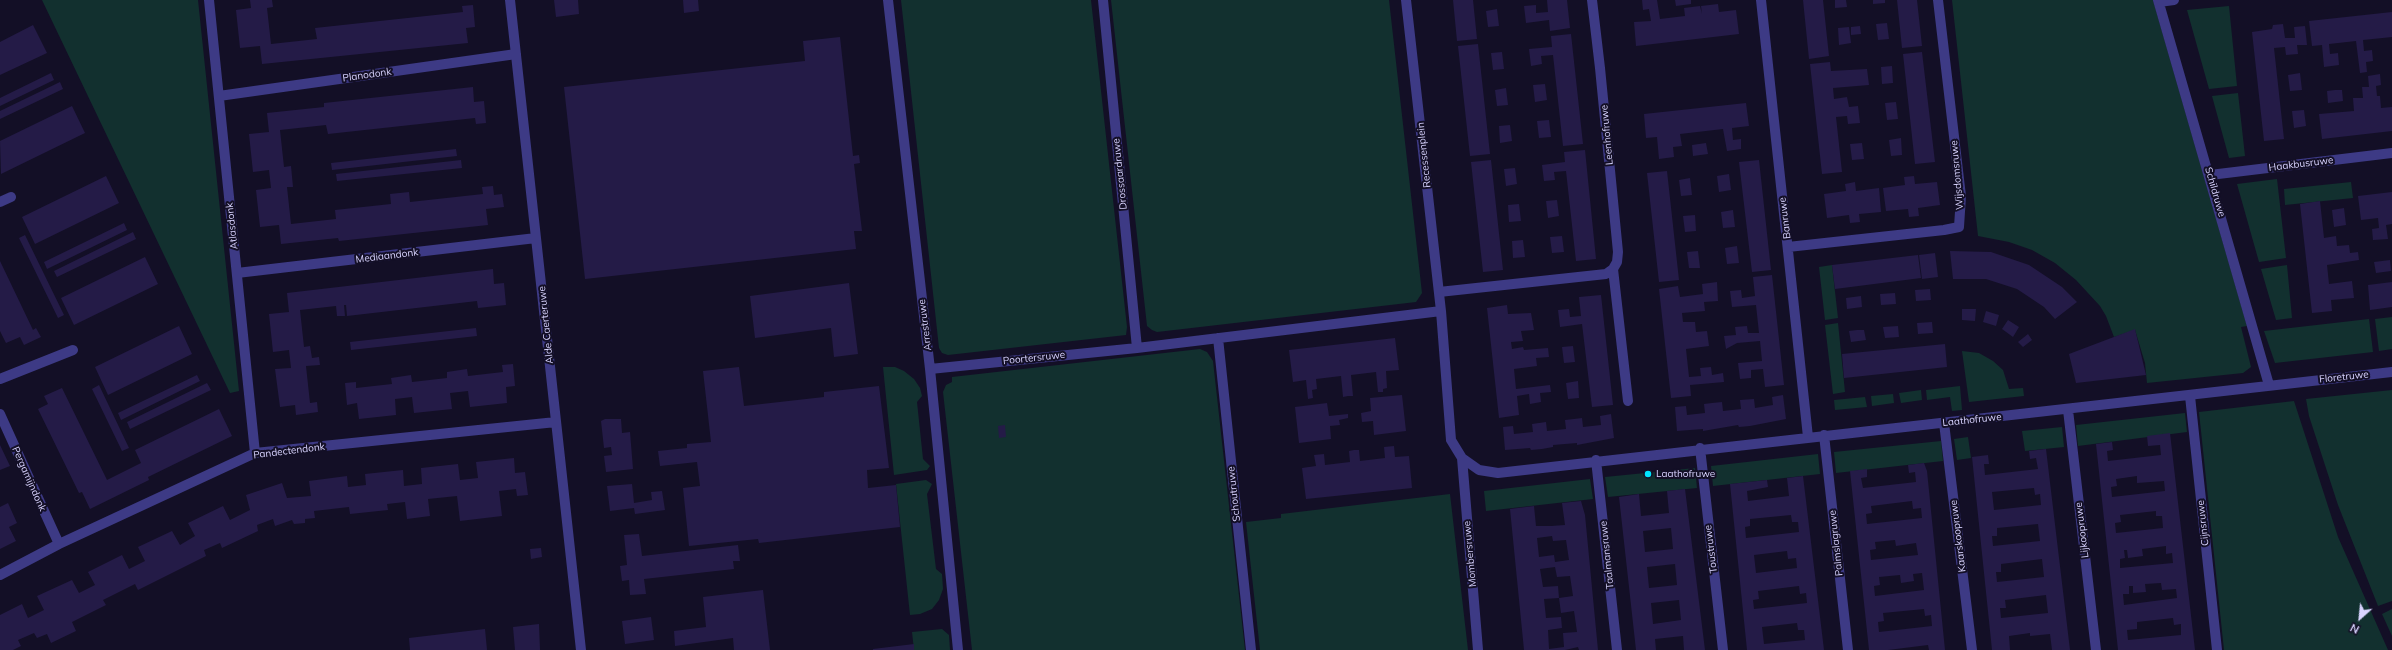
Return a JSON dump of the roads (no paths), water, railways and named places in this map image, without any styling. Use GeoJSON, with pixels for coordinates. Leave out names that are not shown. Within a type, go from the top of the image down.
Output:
{"type":"FeatureCollection","features":[{"type":"Feature","properties":{"kind":"street","name":"Atlasdonk"},"geometry":{"type":"LineString","coordinates":[[209,0],[255,453]]}},
{"type":"Feature","properties":{"kind":"street","name":"Alde Caerteruwe"},"geometry":{"type":"LineString","coordinates":[[510,0],[581,650]]}},
{"type":"Feature","properties":{"kind":"street","name":"Arrestruwe"},"geometry":{"type":"LineString","coordinates":[[888,0],[930,370],[958,650]]}},
{"type":"Feature","properties":{"kind":"street","name":"Drossaardruwe"},"geometry":{"type":"LineString","coordinates":[[1103,0],[1137,348]]}},
{"type":"Feature","properties":{"kind":"street","name":"Recessenplein"},"geometry":{"type":"LineString","coordinates":[[1406,0],[1441,311],[1451,440],[1462,458]]}},
{"type":"Feature","properties":{"kind":"street","name":"Leenhofruwe"},"geometry":{"type":"LineString","coordinates":[[1592,0],[1618,252],[1617,262],[1613,269],[1628,401]]}},
{"type":"Feature","properties":{"kind":"street","name":"Banruwe"},"geometry":{"type":"LineString","coordinates":[[1761,0],[1808,436]]}},
{"type":"Feature","properties":{"kind":"street","name":"Wijsdomsruwe"},"geometry":{"type":"LineString","coordinates":[[1788,247],[1944,230],[1959,227],[1960,196],[1938,0]]}},
{"type":"Feature","properties":{"kind":"street"},"geometry":{"type":"LineString","coordinates":[[2158,1],[2174,0]]}},
{"type":"Feature","properties":{"kind":"street","name":"Schildruwe"},"geometry":{"type":"LineString","coordinates":[[2158,1],[2210,175],[2269,385]]}},
{"type":"Feature","properties":{"kind":"street","name":"Planodonk"},"geometry":{"type":"LineString","coordinates":[[219,96],[516,54]]}},
{"type":"Feature","properties":{"kind":"street","name":"Haakbusruwe"},"geometry":{"type":"LineString","coordinates":[[2210,175],[2392,153]]}},
{"type":"Feature","properties":{"kind":"street"},"geometry":{"type":"LineString","coordinates":[[0,202],[11,197]]}},
{"type":"Feature","properties":{"kind":"street","name":"Mediaandonk"},"geometry":{"type":"LineString","coordinates":[[237,273],[536,238]]}},
{"type":"Feature","properties":{"kind":"street"},"geometry":{"type":"LineString","coordinates":[[1439,292],[1606,274],[1613,269]]}},
{"type":"Feature","properties":{"kind":"street"},"geometry":{"type":"LineString","coordinates":[[1137,348],[1441,311]]}},
{"type":"Feature","properties":{"kind":"street","name":"Schoutruwe"},"geometry":{"type":"LineString","coordinates":[[1218,338],[1251,650]]}},
{"type":"Feature","properties":{"kind":"street","name":"Poortersruwe"},"geometry":{"type":"LineString","coordinates":[[930,370],[1137,348]]}},
{"type":"Feature","properties":{"kind":"street"},"geometry":{"type":"LineString","coordinates":[[0,379],[73,350]]}},
{"type":"Feature","properties":{"kind":"street","name":"Floretruwe"},"geometry":{"type":"LineString","coordinates":[[2295,382],[2392,372]]}},
{"type":"Feature","properties":{"kind":"street","name":"Laathofruwe"},"geometry":{"type":"LineString","coordinates":[[1462,458],[1479,470],[1498,473],[1596,460],[1808,436],[2068,410],[2295,382]]}},
{"type":"Feature","properties":{"kind":"street","name":"Cijnsruwe"},"geometry":{"type":"LineString","coordinates":[[2190,396],[2217,650]]}},
{"type":"Feature","properties":{"kind":"street","name":"Lijkoopruwe"},"geometry":{"type":"LineString","coordinates":[[2068,410],[2096,650]]}},
{"type":"Feature","properties":{"kind":"street","name":"Pergamijndonk"},"geometry":{"type":"LineString","coordinates":[[0,414],[59,544]]}},
{"type":"Feature","properties":{"kind":"street","name":"Pandectendonk"},"geometry":{"type":"LineString","coordinates":[[0,575],[59,544],[255,453],[556,422]]}},
{"type":"Feature","properties":{"kind":"street","name":"Kaarskoopruwe"},"geometry":{"type":"LineString","coordinates":[[1944,423],[1972,650]]}},
{"type":"Feature","properties":{"kind":"street","name":"Palmslagruwe"},"geometry":{"type":"LineString","coordinates":[[1824,435],[1848,650]]}},
{"type":"Feature","properties":{"kind":"street","name":"Toustruwe"},"geometry":{"type":"LineString","coordinates":[[1700,448],[1723,650]]}},
{"type":"Feature","properties":{"kind":"street","name":"Mombersruwe"},"geometry":{"type":"LineString","coordinates":[[1462,458],[1478,650]]}},
{"type":"Feature","properties":{"kind":"street","name":"Taalmansruwe"},"geometry":{"type":"LineString","coordinates":[[1596,460],[1617,650]]}},
{"type":"Feature","properties":{"kind":"place","name":"Laathofruwe"},"geometry":{"type":"Point","coordinates":[1648,474]}}]}
